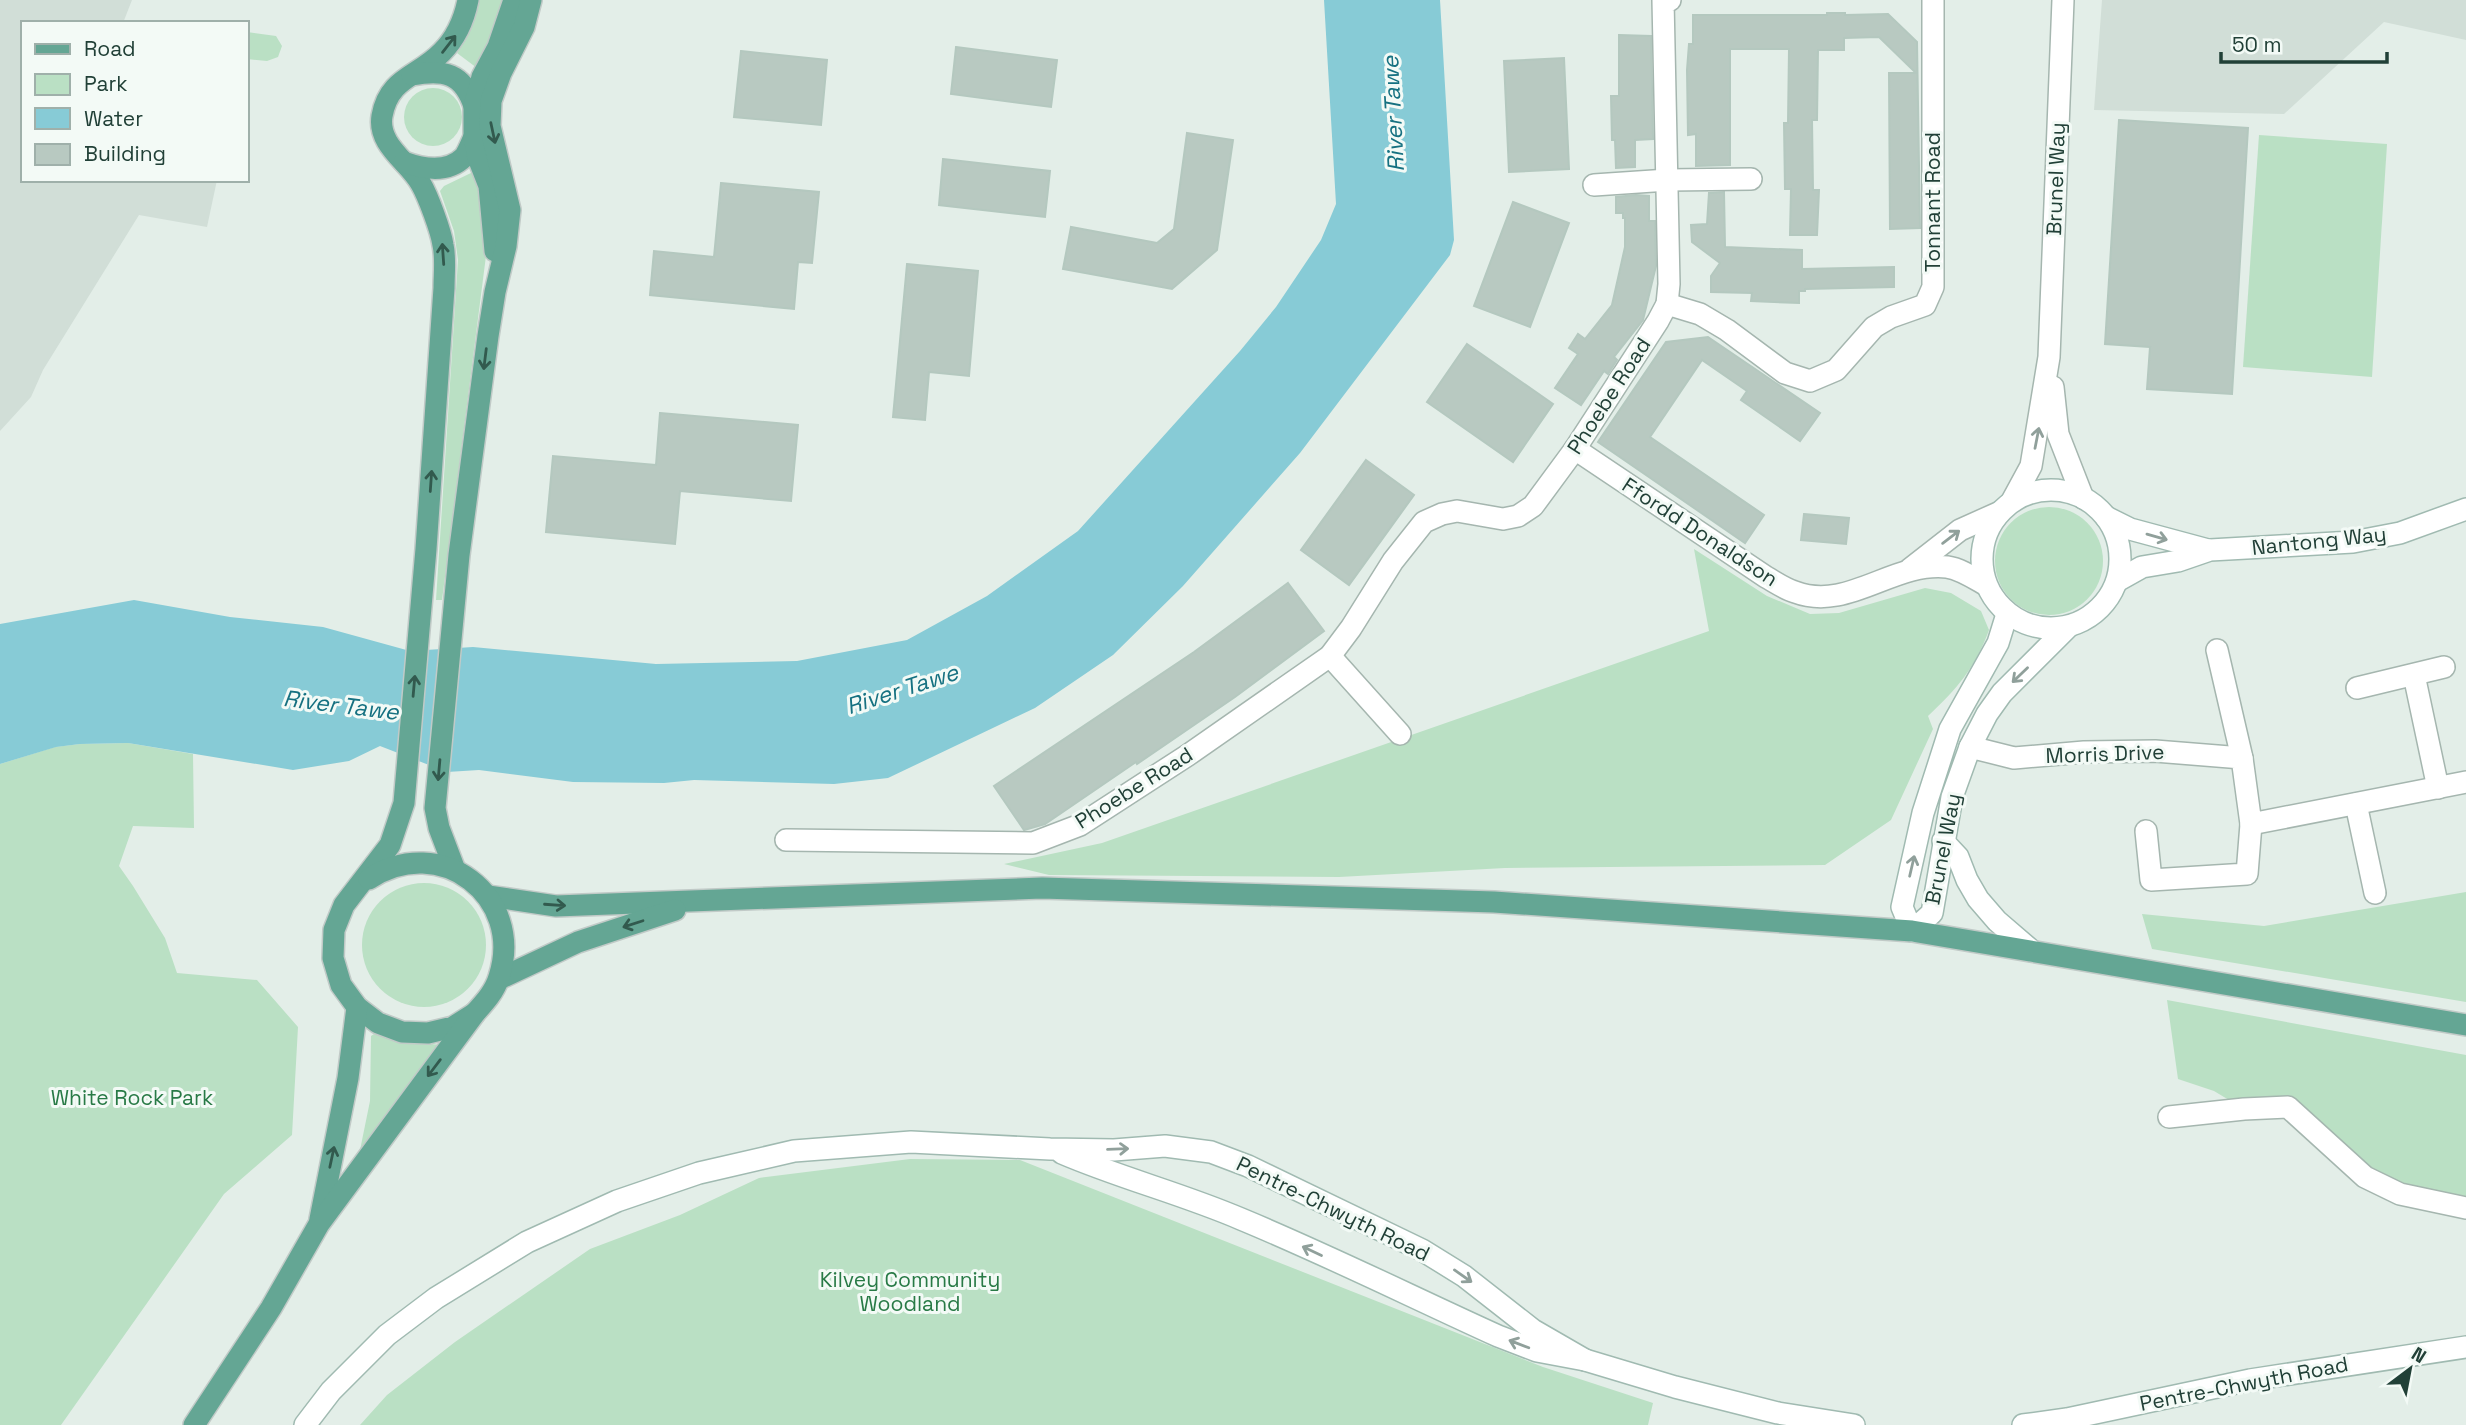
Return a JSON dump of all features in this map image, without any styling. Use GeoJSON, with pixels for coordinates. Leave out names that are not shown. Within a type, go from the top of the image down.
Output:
{"type":"FeatureCollection","features":[{"type":"Feature","properties":{"kind":"main road"},"geometry":{"type":"LineString","coordinates":[[468,0],[464,21],[455,36],[442,53],[398,83],[387,97],[381,120],[387,144],[421,184],[443,245],[444,288],[426,549],[404,803],[390,845],[344,905],[334,930],[333,958],[341,985],[357,1007],[378,1023],[402,1032],[428,1033],[453,1027],[475,1013]]}},
{"type":"Feature","properties":{"kind":"main road"},"geometry":{"type":"LineString","coordinates":[[495,292],[495,235],[489,186],[478,158],[474,136],[474,106],[482,77],[498,47],[514,0]]}},
{"type":"Feature","properties":{"kind":"main road"},"geometry":{"type":"LineString","coordinates":[[456,870],[439,828],[435,808],[459,555],[495,292],[506,246],[510,210],[490,126],[491,101],[501,73],[524,27],[531,0]]}},
{"type":"Feature","properties":{"kind":"main road"},"geometry":{"type":"LineString","coordinates":[[412,75],[433,71],[453,77],[469,90],[474,106]]}},
{"type":"Feature","properties":{"kind":"main road"},"geometry":{"type":"LineString","coordinates":[[404,162],[424,169],[446,167],[464,157],[474,136]]}},
{"type":"Feature","properties":{"kind":"main road"},"geometry":{"type":"LineString","coordinates":[[194,1425],[271,1308],[319,1224],[475,1013],[489,998],[499,979],[505,951],[501,922],[488,896],[473,881],[456,870],[431,863],[406,863],[382,870],[361,884]]}},
{"type":"Feature","properties":{"kind":"main road"},"geometry":{"type":"LineString","coordinates":[[488,896],[556,906],[1042,888],[1494,902],[1912,931],[2466,1025]]}},
{"type":"Feature","properties":{"kind":"main road"},"geometry":{"type":"LineString","coordinates":[[499,979],[578,942],[697,902]]}},
{"type":"Feature","properties":{"kind":"main road"},"geometry":{"type":"LineString","coordinates":[[319,1224],[348,1078],[357,1007]]}},
{"type":"Feature","properties":{"kind":"street"},"geometry":{"type":"LineString","coordinates":[[1663,0],[1670,0]]}},
{"type":"Feature","properties":{"kind":"street","name":"Phoebe Road"},"geometry":{"type":"LineString","coordinates":[[786,840],[1033,843],[1080,825],[1188,755],[1330,656],[1393,561],[1424,522],[1457,511],[1503,519],[1517,516],[1533,506],[1575,449],[1667,303],[1668,180],[1663,0]]}},
{"type":"Feature","properties":{"kind":"street","name":"Tonnant Road"},"geometry":{"type":"LineString","coordinates":[[1667,303],[1700,314],[1727,330],[1785,373],[1810,382],[1836,370],[1874,327],[1891,317],[1925,305],[1933,287],[1933,0]]}},
{"type":"Feature","properties":{"kind":"street","name":"Brunel Way"},"geometry":{"type":"LineString","coordinates":[[2005,507],[2031,466],[2049,357],[2063,0]]}},
{"type":"Feature","properties":{"kind":"street"},"geometry":{"type":"LineString","coordinates":[[1594,185],[1668,180],[1751,179]]}},
{"type":"Feature","properties":{"kind":"street","name":"Brunel Way"},"geometry":{"type":"LineString","coordinates":[[2049,357],[2058,434],[2083,498]]}},
{"type":"Feature","properties":{"kind":"street","name":"Ffordd Donaldson"},"geometry":{"type":"LineString","coordinates":[[1575,449],[1794,593],[1823,596],[1846,594],[1910,569],[1959,530],[2005,507]]}},
{"type":"Feature","properties":{"kind":"street"},"geometry":{"type":"LineString","coordinates":[[2048,489],[2070,492],[2083,498],[2106,517],[2117,536],[2120,558],[2117,581],[2106,602],[2098,610],[2068,627],[2048,629],[2027,625],[2007,614],[1995,601],[1986,585],[1981,566],[1982,548],[1987,529],[2005,507],[2029,492],[2048,489]]}},
{"type":"Feature","properties":{"kind":"street","name":"Nantong Way"},"geometry":{"type":"LineString","coordinates":[[2117,581],[2142,567],[2178,561],[2210,550],[2353,542],[2400,533],[2466,509]]}},
{"type":"Feature","properties":{"kind":"street","name":"Nantong Way"},"geometry":{"type":"LineString","coordinates":[[2106,517],[2140,533],[2210,550]]}},
{"type":"Feature","properties":{"kind":"street","name":"Ffordd Donaldson"},"geometry":{"type":"LineString","coordinates":[[1910,569],[1946,567],[1965,572],[1986,585]]}},
{"type":"Feature","properties":{"kind":"street","name":"Brunel Way"},"geometry":{"type":"LineString","coordinates":[[2007,614],[1998,643],[1950,729],[1923,813],[1902,907],[1912,931],[1932,913],[1952,797],[1970,747],[1987,714],[2003,693],[2068,627]]}},
{"type":"Feature","properties":{"kind":"street"},"geometry":{"type":"LineString","coordinates":[[2146,831],[2151,880],[2247,874],[2251,824],[2242,758],[2217,650]]}},
{"type":"Feature","properties":{"kind":"street"},"geometry":{"type":"LineString","coordinates":[[1330,656],[1399,734]]}},
{"type":"Feature","properties":{"kind":"street"},"geometry":{"type":"LineString","coordinates":[[2357,688],[2444,667]]}},
{"type":"Feature","properties":{"kind":"street"},"geometry":{"type":"LineString","coordinates":[[2414,675],[2438,788]]}},
{"type":"Feature","properties":{"kind":"street","name":"Morris Drive"},"geometry":{"type":"LineString","coordinates":[[1970,747],[2014,758],[2084,752],[2155,751],[2242,758]]}},
{"type":"Feature","properties":{"kind":"street"},"geometry":{"type":"LineString","coordinates":[[2251,824],[2466,782]]}},
{"type":"Feature","properties":{"kind":"street"},"geometry":{"type":"LineString","coordinates":[[2356,804],[2375,893]]}},
{"type":"Feature","properties":{"kind":"street"},"geometry":{"type":"LineString","coordinates":[[1943,841],[1958,857],[1978,899],[1997,921],[2032,951]]}},
{"type":"Feature","properties":{"kind":"street"},"geometry":{"type":"LineString","coordinates":[[2169,1117],[2288,1107],[2365,1177],[2400,1194],[2466,1208]]}},
{"type":"Feature","properties":{"kind":"street","name":"Pentre-Chwyth Road"},"geometry":{"type":"LineString","coordinates":[[304,1425],[331,1391],[387,1335],[436,1298],[527,1242],[617,1201],[699,1173],[794,1152],[911,1142],[1050,1149],[1114,1150],[1165,1146],[1210,1152],[1248,1166],[1422,1250],[1464,1276],[1533,1330],[1585,1360]]}},
{"type":"Feature","properties":{"kind":"street","name":"Pentre-Chwyth Road"},"geometry":{"type":"LineString","coordinates":[[1050,1149],[1241,1219],[1497,1336],[1537,1351],[1585,1360],[1675,1387],[1778,1413],[1854,1425]]}},
{"type":"Feature","properties":{"kind":"street","name":"Pentre-Chwyth Road"},"geometry":{"type":"LineString","coordinates":[[2023,1425],[2067,1422],[2250,1380],[2466,1347]]}},
{"type":"Feature","properties":{"kind":"shaded area"},"geometry":{"type":"Polygon","coordinates":[[[0,0],[132,0],[124,21],[21,21],[21,182],[217,182],[207,227],[139,215],[43,370],[31,397],[0,431],[0,0]]]}},
{"type":"Feature","properties":{"kind":"shaded area"},"geometry":{"type":"Polygon","coordinates":[[[2102,0],[2466,0],[2466,40],[2384,22],[2284,114],[2094,110],[2102,0]]]}},
{"type":"Feature","properties":{"kind":"green space"},"geometry":{"type":"Polygon","coordinates":[[[479,0],[505,0],[498,23],[477,68],[457,53],[471,28],[479,0]]]}},
{"type":"Feature","properties":{"kind":"green space"},"geometry":{"type":"Polygon","coordinates":[[[248,32],[276,36],[282,46],[278,57],[267,61],[248,59],[248,32]]]}},
{"type":"Feature","properties":{"kind":"green space"},"geometry":{"type":"Polygon","coordinates":[[[433,88],[444,90],[457,101],[462,117],[460,128],[449,141],[433,146],[422,144],[409,133],[404,117],[406,106],[417,93],[433,88]]]}},
{"type":"Feature","properties":{"kind":"green space"},"geometry":{"type":"Polygon","coordinates":[[[2259,135],[2387,144],[2372,377],[2243,367],[2259,135]]]}},
{"type":"Feature","properties":{"kind":"green space"},"geometry":{"type":"Polygon","coordinates":[[[473,172],[477,173],[487,248],[442,600],[436,600],[458,260],[454,231],[440,191],[444,186],[473,172]]]}},
{"type":"Feature","properties":{"kind":"green space"},"geometry":{"type":"Polygon","coordinates":[[[2049,507],[2070,511],[2087,523],[2099,540],[2103,561],[2099,582],[2087,599],[2070,611],[2049,615],[2028,611],[2011,599],[1999,582],[1995,561],[1999,540],[2011,523],[2028,511],[2049,507]]]}},
{"type":"Feature","properties":{"kind":"green space"},"geometry":{"type":"Polygon","coordinates":[[[1694,549],[1767,596],[1810,614],[1839,613],[1925,588],[1951,593],[1981,611],[1989,630],[1978,656],[1964,677],[1928,716],[1933,729],[1891,820],[1825,865],[1505,868],[1339,877],[1049,875],[1004,864],[1102,843],[1709,631],[1694,549]]]}},
{"type":"Feature","properties":{"kind":"green space","name":"White Rock Park"},"geometry":{"type":"Polygon","coordinates":[[[128,743],[193,754],[194,828],[133,826],[119,866],[165,938],[177,973],[257,980],[298,1027],[292,1135],[224,1194],[61,1425],[0,1425],[0,764],[55,747],[128,743]]]}},
{"type":"Feature","properties":{"kind":"green space"},"geometry":{"type":"Polygon","coordinates":[[[424,883],[448,888],[468,901],[481,921],[486,945],[481,969],[468,989],[448,1002],[424,1007],[400,1002],[380,989],[367,969],[362,945],[367,921],[380,901],[400,888],[424,883]]]}},
{"type":"Feature","properties":{"kind":"green space"},"geometry":{"type":"Polygon","coordinates":[[[2466,892],[2466,1002],[2152,949],[2142,914],[2264,926],[2466,892]]]}},
{"type":"Feature","properties":{"kind":"green space"},"geometry":{"type":"Polygon","coordinates":[[[2167,1000],[2466,1055],[2466,1208],[2400,1194],[2288,1107],[2244,1109],[2214,1091],[2178,1079],[2167,1000]]]}},
{"type":"Feature","properties":{"kind":"green space"},"geometry":{"type":"Polygon","coordinates":[[[374,1034],[402,1042],[444,1045],[359,1155],[370,1101],[371,1036],[374,1034]]]}},
{"type":"Feature","properties":{"kind":"green space","name":"Kilvey Community Woodland"},"geometry":{"type":"Polygon","coordinates":[[[910,1159],[1020,1160],[1543,1367],[1653,1403],[1648,1425],[360,1425],[387,1395],[455,1342],[590,1249],[680,1215],[759,1178],[910,1159]]]}},
{"type":"Feature","properties":{"kind":"water","name":"River Tawe"},"geometry":{"type":"Polygon","coordinates":[[[1324,0],[1440,0],[1454,240],[1450,255],[1300,453],[1183,586],[1113,655],[1035,708],[888,778],[834,784],[694,780],[664,783],[573,782],[479,770],[447,772],[380,746],[349,761],[293,770],[128,743],[56,747],[0,764],[0,624],[134,600],[230,617],[323,627],[410,651],[473,647],[656,664],[797,661],[907,640],[987,596],[1078,531],[1240,351],[1276,307],[1321,240],[1336,204],[1324,0]]]}},
{"type":"Feature","properties":{"kind":"building"},"geometry":{"type":"Polygon","coordinates":[[[1888,14],[1917,42],[1920,228],[1890,229],[1889,73],[1916,73],[1879,37],[1844,38],[1844,50],[1818,50],[1817,120],[1812,120],[1813,190],[1819,190],[1817,235],[1790,235],[1791,189],[1785,189],[1784,123],[1788,123],[1789,49],[1730,49],[1730,165],[1696,166],[1696,134],[1688,135],[1687,70],[1689,44],[1693,44],[1693,15],[1888,14]]]}},
{"type":"Feature","properties":{"kind":"building"},"geometry":{"type":"Polygon","coordinates":[[[1619,35],[1651,36],[1653,139],[1635,140],[1635,167],[1616,168],[1611,96],[1619,96],[1619,35]]]}},
{"type":"Feature","properties":{"kind":"building"},"geometry":{"type":"Polygon","coordinates":[[[956,47],[1057,60],[1051,107],[951,94],[956,47]]]}},
{"type":"Feature","properties":{"kind":"building"},"geometry":{"type":"Polygon","coordinates":[[[741,51],[827,60],[821,125],[734,117],[741,51]]]}},
{"type":"Feature","properties":{"kind":"building"},"geometry":{"type":"Polygon","coordinates":[[[1564,58],[1569,169],[1509,172],[1504,61],[1564,58]]]}},
{"type":"Feature","properties":{"kind":"building"},"geometry":{"type":"Polygon","coordinates":[[[2119,120],[2248,128],[2232,394],[2147,389],[2150,347],[2105,344],[2119,120]]]}},
{"type":"Feature","properties":{"kind":"building"},"geometry":{"type":"Polygon","coordinates":[[[1187,133],[1233,140],[1217,250],[1172,289],[1063,269],[1071,227],[1157,243],[1174,229],[1187,133]]]}},
{"type":"Feature","properties":{"kind":"building"},"geometry":{"type":"Polygon","coordinates":[[[943,159],[1050,171],[1045,217],[939,205],[943,159]]]}},
{"type":"Feature","properties":{"kind":"building"},"geometry":{"type":"Polygon","coordinates":[[[721,183],[819,192],[812,263],[798,262],[794,309],[650,295],[654,251],[714,257],[721,183]]]}},
{"type":"Feature","properties":{"kind":"building"},"geometry":{"type":"Polygon","coordinates":[[[1724,192],[1725,247],[1802,250],[1802,269],[1894,267],[1894,287],[1805,289],[1799,291],[1799,303],[1751,301],[1752,293],[1711,292],[1711,276],[1720,263],[1692,242],[1691,225],[1707,224],[1709,193],[1724,192]]]}},
{"type":"Feature","properties":{"kind":"building"},"geometry":{"type":"Polygon","coordinates":[[[1649,196],[1649,221],[1655,221],[1656,266],[1643,320],[1614,357],[1617,360],[1608,374],[1604,371],[1581,405],[1555,388],[1578,354],[1569,348],[1578,334],[1585,339],[1612,305],[1625,247],[1625,218],[1623,213],[1616,213],[1616,197],[1649,196]]]}},
{"type":"Feature","properties":{"kind":"building"},"geometry":{"type":"Polygon","coordinates":[[[1513,202],[1569,223],[1530,327],[1474,306],[1513,202]]]}},
{"type":"Feature","properties":{"kind":"building"},"geometry":{"type":"Polygon","coordinates":[[[907,264],[978,271],[969,376],[929,372],[925,420],[893,417],[907,264]]]}},
{"type":"Feature","properties":{"kind":"building"},"geometry":{"type":"Polygon","coordinates":[[[1708,337],[1820,413],[1800,441],[1741,400],[1747,391],[1702,360],[1650,437],[1764,515],[1745,543],[1598,442],[1666,342],[1708,337]]]}},
{"type":"Feature","properties":{"kind":"building"},"geometry":{"type":"Polygon","coordinates":[[[1467,344],[1553,404],[1513,462],[1427,402],[1467,344]]]}},
{"type":"Feature","properties":{"kind":"building"},"geometry":{"type":"Polygon","coordinates":[[[660,413],[798,425],[791,501],[680,491],[675,544],[546,532],[553,456],[656,465],[660,413]]]}},
{"type":"Feature","properties":{"kind":"building"},"geometry":{"type":"Polygon","coordinates":[[[1366,460],[1414,495],[1349,585],[1301,550],[1366,460]]]}},
{"type":"Feature","properties":{"kind":"building"},"geometry":{"type":"Polygon","coordinates":[[[1804,514],[1849,518],[1846,544],[1801,540],[1804,514]]]}},
{"type":"Feature","properties":{"kind":"building"},"geometry":{"type":"Polygon","coordinates":[[[1288,583],[1324,631],[1235,697],[1137,764],[1136,762],[1045,824],[1024,830],[994,786],[1194,652],[1288,583]]]}}]}
